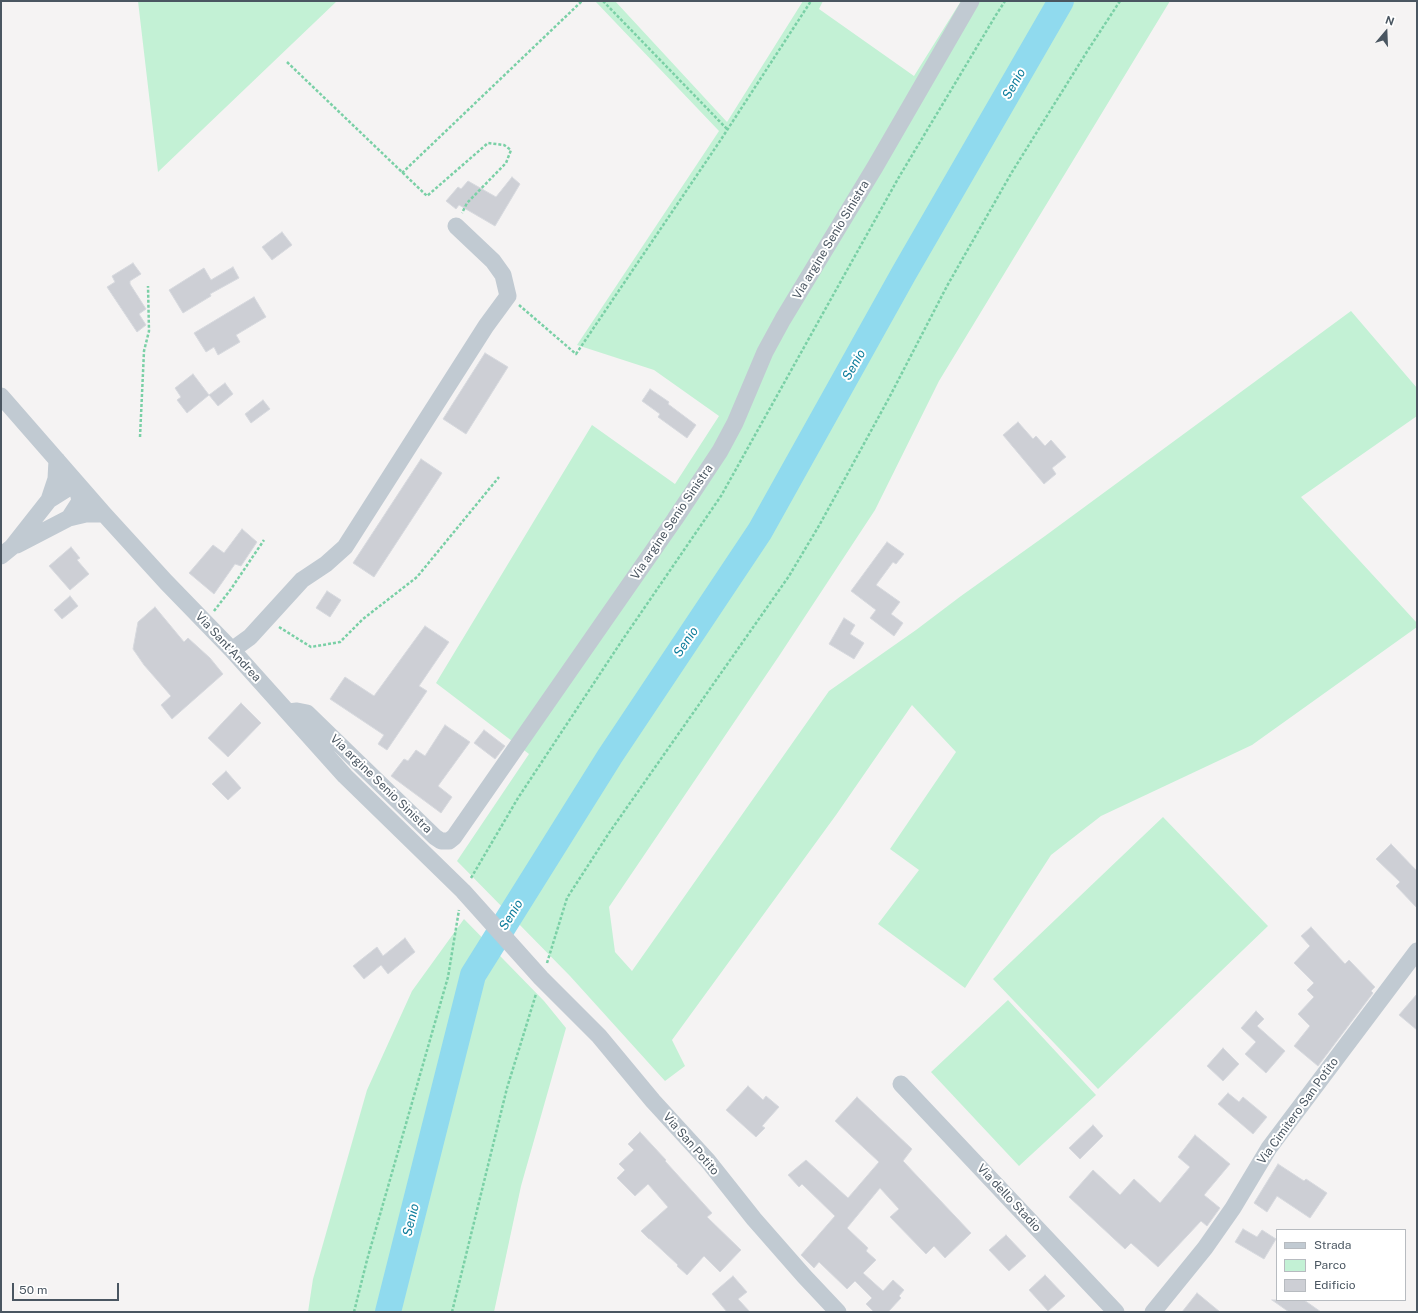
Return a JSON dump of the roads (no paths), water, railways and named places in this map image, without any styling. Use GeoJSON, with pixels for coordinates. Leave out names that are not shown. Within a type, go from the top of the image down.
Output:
{"type":"FeatureCollection","features":[{"type":"Feature","properties":{"kind":"street","name":"Via argine Senio Sinistra"},"geometry":{"type":"LineString","coordinates":[[288,712],[297,711],[307,713],[435,837],[441,841],[449,841],[454,837],[720,451],[735,423],[766,352],[783,319],[875,167],[971,1]]}},
{"type":"Feature","properties":{"kind":"street"},"geometry":{"type":"LineString","coordinates":[[232,650],[250,637],[302,580],[326,564],[345,547],[486,326],[508,296],[503,275],[493,261],[456,226]]}},
{"type":"Feature","properties":{"kind":"street","name":"Via Sant'Andrea"},"geometry":{"type":"LineString","coordinates":[[1,396],[104,514],[166,582],[232,650],[345,776],[463,891]]}},
{"type":"Feature","properties":{"kind":"street"},"geometry":{"type":"LineString","coordinates":[[49,500],[56,479],[57,460]]}},
{"type":"Feature","properties":{"kind":"street"},"geometry":{"type":"LineString","coordinates":[[6,552],[49,500],[76,483],[80,501],[69,518]]}},
{"type":"Feature","properties":{"kind":"street"},"geometry":{"type":"LineString","coordinates":[[6,552],[69,518],[86,514],[104,514]]}},
{"type":"Feature","properties":{"kind":"street","name":"Via San Potito"},"geometry":{"type":"LineString","coordinates":[[463,891],[541,978],[599,1036],[653,1101],[708,1161],[754,1219],[838,1312]]}},
{"type":"Feature","properties":{"kind":"street","name":"Via Cimitero San Potito"},"geometry":{"type":"LineString","coordinates":[[1153,1312],[1205,1248],[1233,1208],[1269,1148],[1417,951]]}},
{"type":"Feature","properties":{"kind":"street","name":"Via dello Stadio"},"geometry":{"type":"LineString","coordinates":[[901,1084],[1116,1312]]}},
{"type":"Feature","properties":{"kind":"waterway","name":"Senio"},"geometry":{"type":"LineString","coordinates":[[388,1312],[473,975],[610,756],[760,531],[904,273],[1061,1]]}}]}
